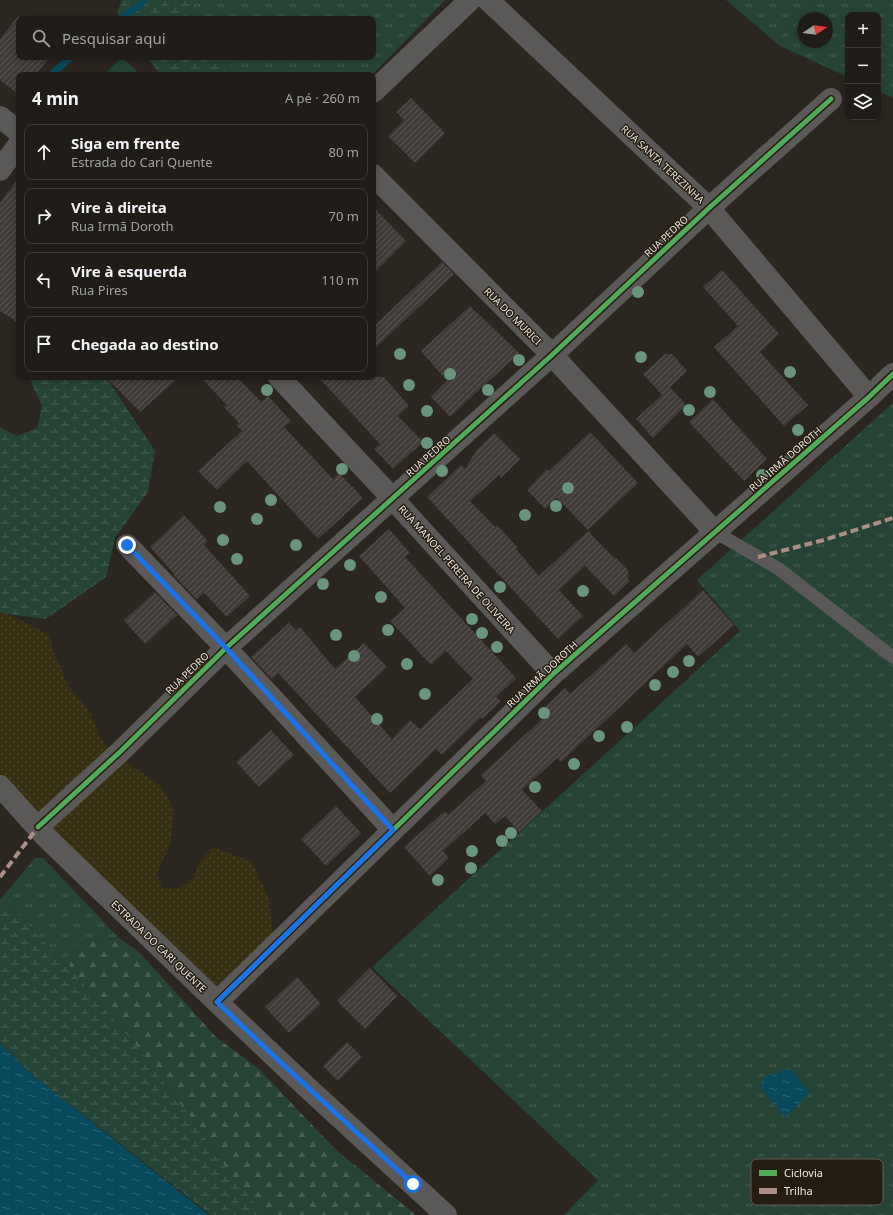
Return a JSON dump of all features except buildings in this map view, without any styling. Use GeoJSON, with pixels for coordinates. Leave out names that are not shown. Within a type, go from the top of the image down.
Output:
{"type":"FeatureCollection","features":[{"type":"Feature","properties":{"kind":"street"},"geometry":{"type":"LineString","coordinates":[[376,89],[470,0]]}},
{"type":"Feature","properties":{"kind":"street","name":"RUA SANTA TEREZINHA"},"geometry":{"type":"LineString","coordinates":[[488,0],[709,208],[869,397]]}},
{"type":"Feature","properties":{"kind":"street","name":"RUA PEDRO"},"geometry":{"type":"LineString","coordinates":[[38,827],[121,751],[226,648],[552,355],[709,208],[831,99]]}},
{"type":"Feature","properties":{"kind":"street"},"geometry":{"type":"LineString","coordinates":[[0,117],[16,130]]}},
{"type":"Feature","properties":{"kind":"street"},"geometry":{"type":"LineString","coordinates":[[0,170],[16,148]]}},
{"type":"Feature","properties":{"kind":"street","name":"RUA DO MURICI"},"geometry":{"type":"LineString","coordinates":[[376,178],[552,355],[715,532]]}},
{"type":"Feature","properties":{"kind":"street","name":"RUA IRMÃ DOROTH"},"geometry":{"type":"LineString","coordinates":[[217,1002],[552,674],[869,397],[893,374]]}},
{"type":"Feature","properties":{"kind":"street","name":"RUA MANOEL PEREIRA DE OLIVEIRA"},"geometry":{"type":"LineString","coordinates":[[282,380],[393,499],[552,674]]}},
{"type":"Feature","properties":{"kind":"street"},"geometry":{"type":"LineString","coordinates":[[127,545],[226,648],[393,830]]}},
{"type":"Feature","properties":{"kind":"street","name":"ESTRADA DO CARI QUENTE"},"geometry":{"type":"LineString","coordinates":[[0,786],[44,835],[217,1002],[305,1086],[446,1215]]}},
{"type":"Feature","properties":{"kind":"lane"},"geometry":{"type":"LineString","coordinates":[[715,532],[779,569],[880,648],[893,656]]}},
{"type":"Feature","properties":{"kind":"green space"},"geometry":{"type":"Polygon","coordinates":[[[122,0],[194,0],[191,10],[192,16],[119,16],[118,10],[122,0]]]}},
{"type":"Feature","properties":{"kind":"green space"},"geometry":{"type":"Polygon","coordinates":[[[194,0],[445,0],[375,72],[231,72],[222,60],[376,60],[376,16],[192,16],[191,10],[194,0]]]}},
{"type":"Feature","properties":{"kind":"green space"},"geometry":{"type":"Polygon","coordinates":[[[726,0],[893,0],[893,98],[881,92],[881,12],[845,12],[845,76],[780,46],[726,0]]]}},
{"type":"Feature","properties":{"kind":"green space"},"geometry":{"type":"Polygon","coordinates":[[[119,60],[125,60],[138,72],[107,72],[119,60]]]}},
{"type":"Feature","properties":{"kind":"green space"},"geometry":{"type":"Polygon","coordinates":[[[149,60],[222,60],[231,72],[159,72],[149,60]]]}},
{"type":"Feature","properties":{"kind":"green space"},"geometry":{"type":"Polygon","coordinates":[[[30,380],[108,380],[155,451],[148,492],[115,538],[106,577],[46,619],[0,613],[0,427],[17,436],[37,428],[42,406],[30,380]]]}},
{"type":"Feature","properties":{"kind":"green space"},"geometry":{"type":"Polygon","coordinates":[[[893,403],[893,1215],[564,1215],[598,1180],[372,967],[740,631],[697,580],[893,403]]]}},
{"type":"Feature","properties":{"kind":"green space"},"geometry":{"type":"Polygon","coordinates":[[[35,858],[43,858],[119,938],[91,940],[75,944],[69,967],[6,902],[0,902],[0,900],[35,858]]]}},
{"type":"Feature","properties":{"kind":"green space"},"geometry":{"type":"Polygon","coordinates":[[[0,902],[6,902],[69,967],[133,1042],[196,1125],[232,1177],[266,1215],[211,1215],[30,1073],[0,1043],[0,902]]]}},
{"type":"Feature","properties":{"kind":"green space"},"geometry":{"type":"Polygon","coordinates":[[[119,938],[140,953],[216,1037],[259,1069],[336,1150],[416,1215],[266,1215],[232,1177],[196,1125],[133,1042],[69,967],[75,944],[91,940],[119,938]]]}},
{"type":"Feature","properties":{"kind":"sand"},"geometry":{"type":"Polygon","coordinates":[[[1,612],[21,620],[49,635],[54,653],[68,685],[90,712],[104,744],[161,786],[174,809],[170,845],[157,873],[162,888],[179,889],[193,878],[198,864],[213,847],[252,862],[269,899],[273,937],[217,993],[0,777],[1,612]]]}},
{"type":"Feature","properties":{"kind":"water"},"geometry":{"type":"Polygon","coordinates":[[[0,1043],[30,1073],[209,1215],[0,1215],[0,1043]]]}},
{"type":"Feature","properties":{"kind":"water"},"geometry":{"type":"Polygon","coordinates":[[[790,1068],[810,1093],[785,1117],[760,1087],[764,1077],[790,1068]]]}},
{"type":"Feature","properties":{"kind":"waterway"},"geometry":{"type":"LineString","coordinates":[[124,16],[140,5],[144,0]]}},
{"type":"Feature","properties":{"kind":"waterway"},"geometry":{"type":"LineString","coordinates":[[54,72],[68,60]]}},
{"type":"Feature","properties":{"kind":"marked path"},"geometry":{"type":"LineString","coordinates":[[758,557],[824,540],[893,518]]}},
{"type":"Feature","properties":{"kind":"marked path"},"geometry":{"type":"LineString","coordinates":[[0,877],[38,827]]}},
{"type":"Feature","properties":{"kind":"cycle path"},"geometry":{"type":"LineString","coordinates":[[38,827],[121,751],[226,648],[552,355],[709,208],[831,99]]}},
{"type":"Feature","properties":{"kind":"cycle path"},"geometry":{"type":"LineString","coordinates":[[217,1002],[553,674],[869,397],[893,374]]}},
{"type":"Feature","properties":{"kind":"route"},"geometry":{"type":"LineString","coordinates":[[127,545],[226,648],[393,830],[217,1002],[413,1184]]}}]}
